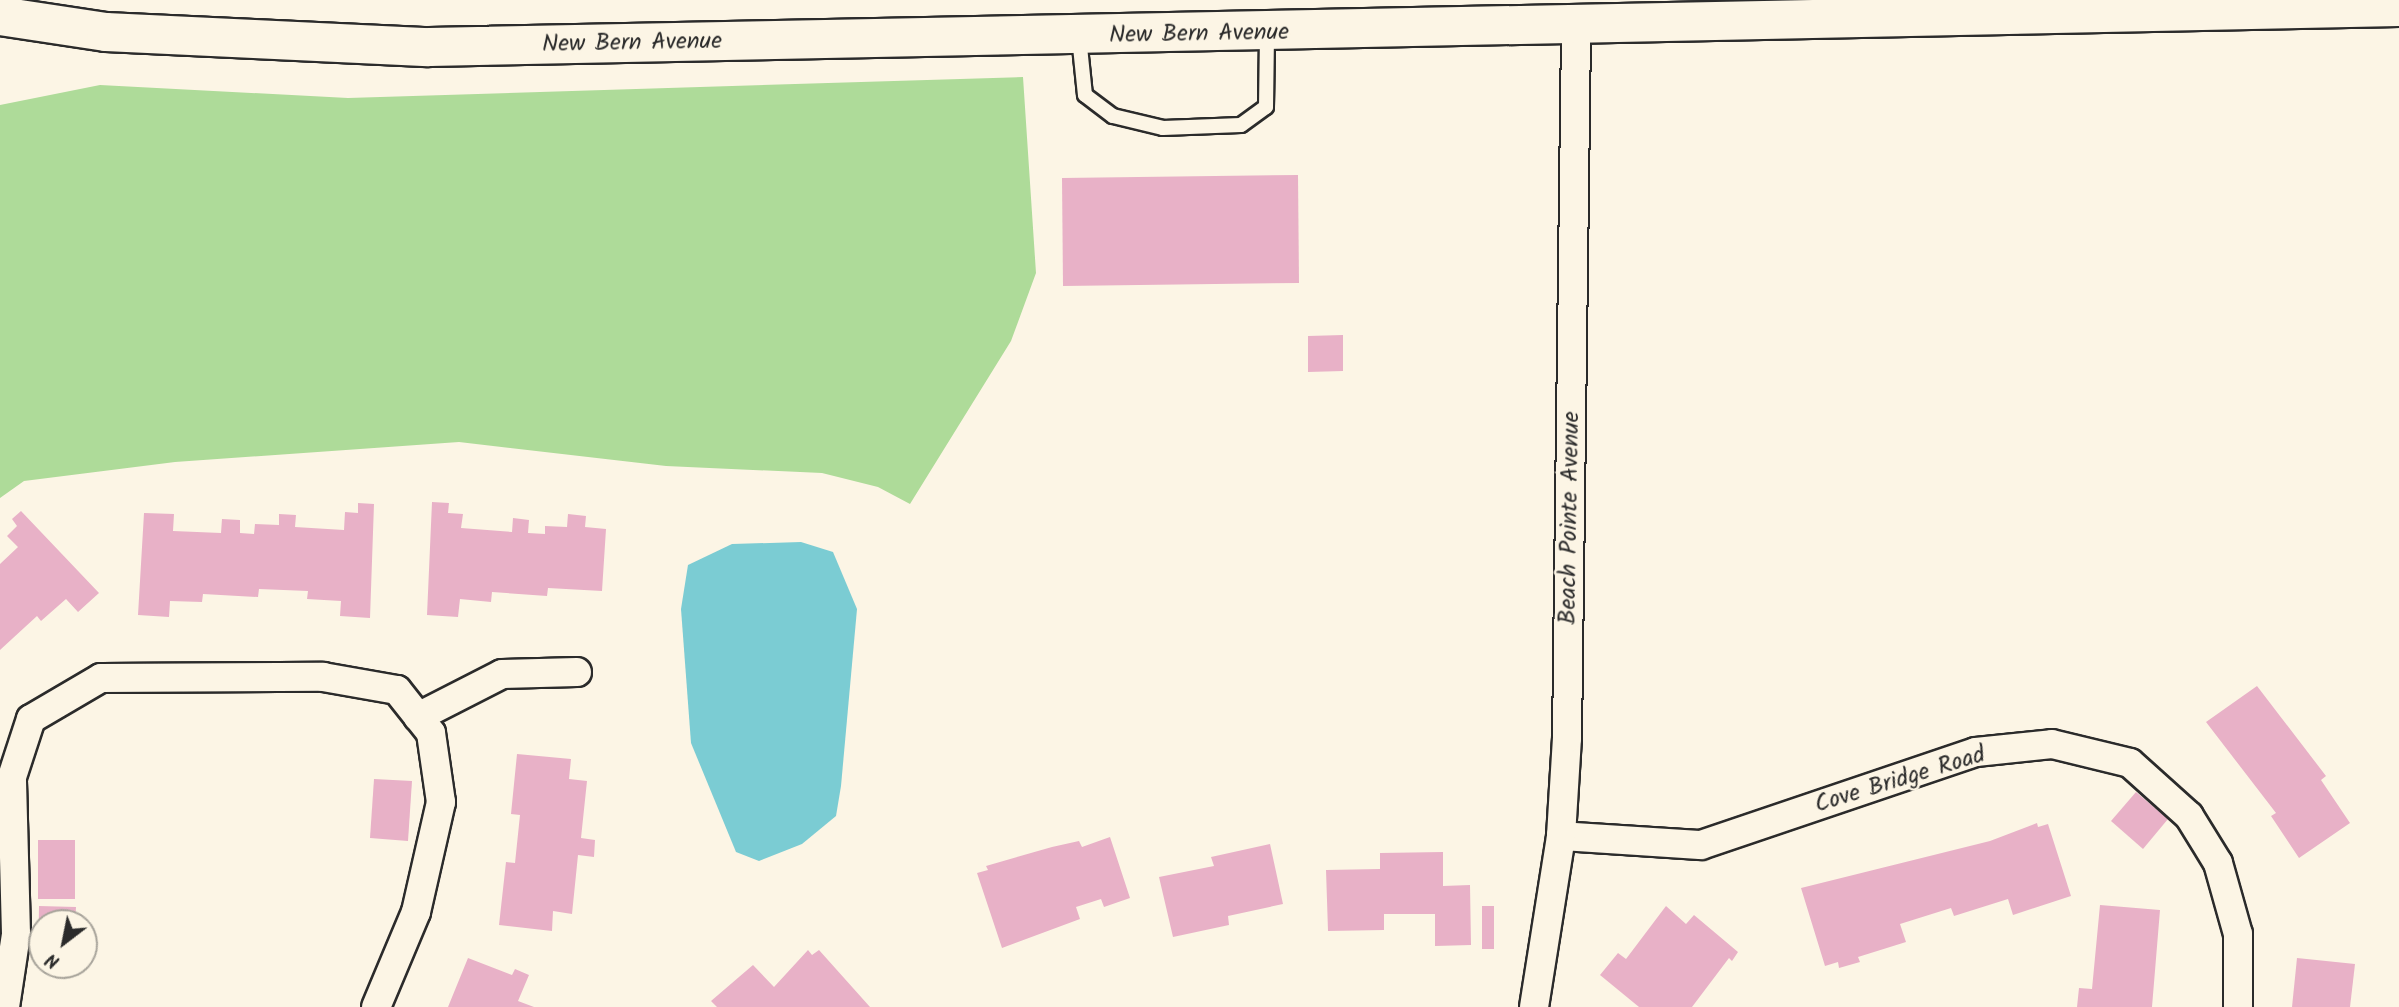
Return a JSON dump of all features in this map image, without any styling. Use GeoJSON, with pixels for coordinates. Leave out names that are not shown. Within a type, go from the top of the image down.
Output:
{"type":"FeatureCollection","features":[{"type":"Feature","properties":{"kind":"main road","name":"New Bern Avenue"},"geometry":{"type":"LineString","coordinates":[[0,16],[106,32],[429,47],[1576,27],[2269,8],[2399,7]]}},
{"type":"Feature","properties":{"kind":"street","name":"Beach Pointe Avenue"},"geometry":{"type":"LineString","coordinates":[[1534,1007],[1561,835],[1567,738],[1576,27]]}},
{"type":"Feature","properties":{"kind":"street"},"geometry":{"type":"LineString","coordinates":[[418,717],[502,674],[577,672]]}},
{"type":"Feature","properties":{"kind":"street"},"geometry":{"type":"LineString","coordinates":[[5,1007],[16,934],[12,777],[32,719],[101,678],[295,677],[323,677],[397,690],[431,733],[441,802],[416,912],[376,1007]]}},
{"type":"Feature","properties":{"kind":"street","name":"Cove Bridge Road"},"geometry":{"type":"LineString","coordinates":[[1561,835],[1701,845],[1976,752],[2052,744],[2130,763],[2189,817],[2218,863],[2238,934],[2238,1007]]}},
{"type":"Feature","properties":{"kind":"lane"},"geometry":{"type":"LineString","coordinates":[[1079,36],[1085,95],[1113,116],[1163,128],[1241,125],[1266,107],[1267,33]]}},
{"type":"Feature","properties":{"kind":"green space"},"geometry":{"type":"Polygon","coordinates":[[[1023,77],[1036,273],[1011,341],[910,504],[878,487],[822,473],[666,466],[459,442],[175,462],[24,481],[0,498],[0,105],[100,85],[348,98],[1023,77]]]}},
{"type":"Feature","properties":{"kind":"water"},"geometry":{"type":"Polygon","coordinates":[[[801,542],[833,552],[857,609],[841,786],[836,816],[802,844],[759,861],[736,852],[691,743],[681,609],[688,565],[732,544],[801,542]]]}},
{"type":"Feature","properties":{"kind":"building"},"geometry":{"type":"Polygon","coordinates":[[[1298,175],[1299,283],[1063,286],[1062,178],[1298,175]]]}},
{"type":"Feature","properties":{"kind":"building"},"geometry":{"type":"Polygon","coordinates":[[[1343,335],[1343,371],[1308,372],[1308,336],[1343,335]]]}},
{"type":"Feature","properties":{"kind":"building"},"geometry":{"type":"Polygon","coordinates":[[[432,502],[449,503],[448,513],[463,514],[461,528],[512,532],[513,518],[529,520],[528,533],[545,534],[545,526],[567,527],[568,514],[586,516],[585,527],[606,529],[602,591],[548,588],[547,596],[492,592],[491,602],[460,599],[458,617],[427,615],[432,502]]]}},
{"type":"Feature","properties":{"kind":"building"},"geometry":{"type":"Polygon","coordinates":[[[358,503],[374,504],[370,618],[340,616],[341,601],[307,599],[308,591],[259,589],[258,597],[203,594],[202,602],[170,601],[169,617],[138,615],[144,513],[174,514],[173,531],[221,533],[222,519],[240,520],[240,533],[254,534],[255,524],[279,525],[279,514],[296,515],[295,527],[344,530],[345,512],[358,513],[358,503]]]}},
{"type":"Feature","properties":{"kind":"building"},"geometry":{"type":"Polygon","coordinates":[[[21,511],[99,593],[78,612],[66,599],[41,621],[37,616],[0,650],[0,564],[18,547],[7,536],[17,526],[12,519],[21,511]]]}},
{"type":"Feature","properties":{"kind":"building"},"geometry":{"type":"Polygon","coordinates":[[[2257,686],[2326,776],[2321,780],[2350,823],[2299,858],[2271,816],[2276,813],[2206,722],[2257,686]]]}},
{"type":"Feature","properties":{"kind":"building"},"geometry":{"type":"Polygon","coordinates":[[[517,754],[571,759],[569,779],[587,781],[581,838],[595,840],[594,857],[578,855],[572,914],[553,911],[552,931],[499,925],[506,862],[515,863],[520,815],[511,814],[517,754]]]}},
{"type":"Feature","properties":{"kind":"building"},"geometry":{"type":"Polygon","coordinates":[[[374,779],[412,781],[408,841],[370,838],[374,779]]]}},
{"type":"Feature","properties":{"kind":"building"},"geometry":{"type":"Polygon","coordinates":[[[2136,792],[2168,819],[2143,849],[2111,821],[2136,792]]]}},
{"type":"Feature","properties":{"kind":"building"},"geometry":{"type":"Polygon","coordinates":[[[2037,823],[2038,827],[2048,824],[2071,896],[2013,915],[2008,899],[1954,916],[1951,908],[1900,924],[1906,942],[1858,957],[1860,962],[1839,968],[1838,962],[1825,966],[1801,888],[1990,841],[2037,823]]]}},
{"type":"Feature","properties":{"kind":"building"},"geometry":{"type":"Polygon","coordinates":[[[1110,837],[1130,898],[1104,907],[1101,899],[1076,907],[1080,919],[1002,948],[977,873],[988,870],[986,866],[1052,847],[1079,841],[1082,847],[1110,837]]]}},
{"type":"Feature","properties":{"kind":"building"},"geometry":{"type":"Polygon","coordinates":[[[38,840],[75,840],[75,899],[38,899],[38,840]]]}},
{"type":"Feature","properties":{"kind":"building"},"geometry":{"type":"Polygon","coordinates":[[[1270,844],[1283,904],[1228,916],[1229,925],[1173,937],[1159,877],[1214,866],[1211,857],[1270,844]]]}},
{"type":"Feature","properties":{"kind":"building"},"geometry":{"type":"Polygon","coordinates":[[[1443,852],[1443,886],[1470,885],[1471,945],[1435,946],[1435,914],[1384,914],[1384,930],[1328,931],[1326,870],[1380,869],[1380,853],[1443,852]]]}},
{"type":"Feature","properties":{"kind":"building"},"geometry":{"type":"Polygon","coordinates":[[[2100,905],[2160,910],[2152,1007],[2077,1007],[2079,988],[2092,989],[2100,905]]]}},
{"type":"Feature","properties":{"kind":"building"},"geometry":{"type":"Polygon","coordinates":[[[39,906],[76,907],[76,909],[39,909],[39,906]]]}},
{"type":"Feature","properties":{"kind":"building"},"geometry":{"type":"Polygon","coordinates":[[[1482,906],[1494,906],[1494,949],[1482,949],[1482,906]]]}},
{"type":"Feature","properties":{"kind":"building"},"geometry":{"type":"Polygon","coordinates":[[[1666,906],[1686,924],[1694,915],[1738,952],[1732,961],[1729,958],[1692,1007],[1639,1007],[1600,975],[1618,953],[1626,959],[1666,906]]]}},
{"type":"Feature","properties":{"kind":"building"},"geometry":{"type":"Polygon","coordinates":[[[808,950],[812,955],[819,950],[870,1007],[717,1007],[711,1001],[753,965],[774,987],[808,950]]]}},
{"type":"Feature","properties":{"kind":"building"},"geometry":{"type":"Polygon","coordinates":[[[468,958],[512,975],[515,969],[529,975],[518,1001],[534,1007],[448,1007],[468,958]]]}},
{"type":"Feature","properties":{"kind":"building"},"geometry":{"type":"Polygon","coordinates":[[[2297,958],[2355,964],[2350,1007],[2292,1007],[2297,958]]]}}]}
